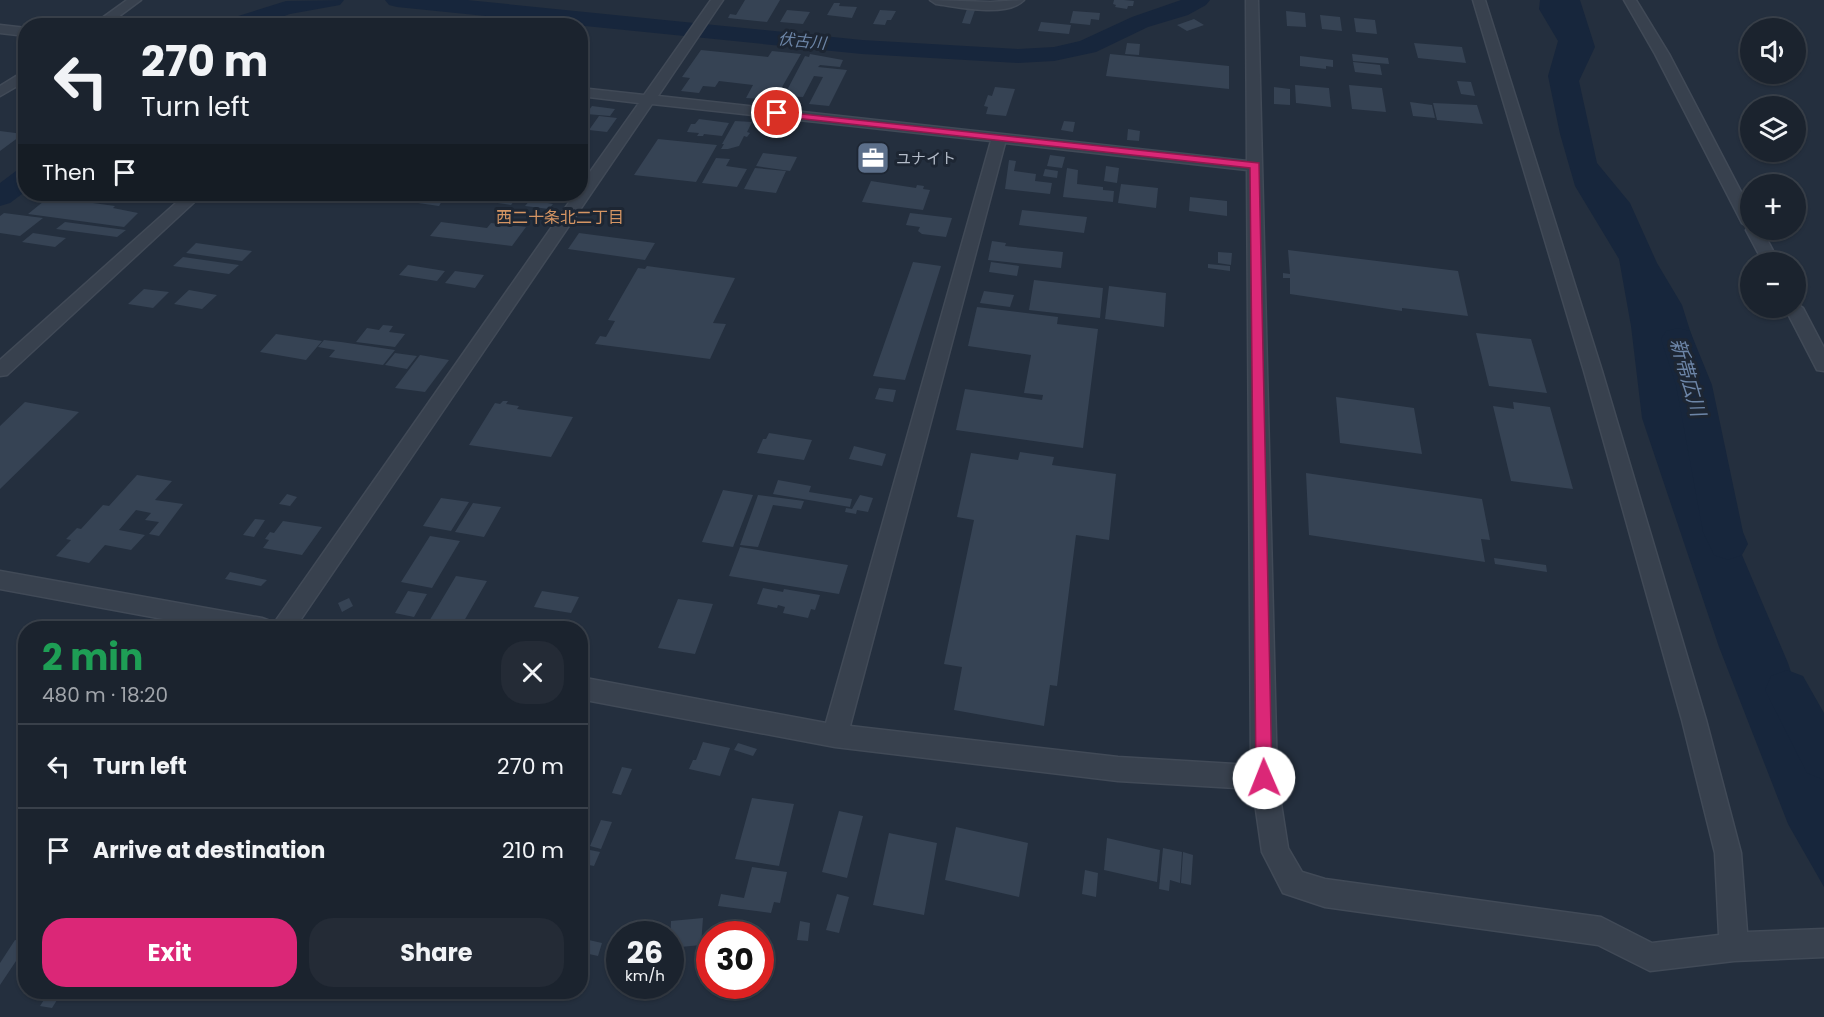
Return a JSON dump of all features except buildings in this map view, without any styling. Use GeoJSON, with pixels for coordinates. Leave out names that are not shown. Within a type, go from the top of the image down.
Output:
{"type":"FeatureCollection","features":[{"type":"Feature","properties":{"kind":"street"},"geometry":{"type":"LineString","coordinates":[[109,18],[135,0]]}},
{"type":"Feature","properties":{"kind":"street"},"geometry":{"type":"LineString","coordinates":[[588,187],[717,0]]}},
{"type":"Feature","properties":{"kind":"street"},"geometry":{"type":"LineString","coordinates":[[936,0],[996,6],[1018,0]]}},
{"type":"Feature","properties":{"kind":"street"},"geometry":{"type":"LineString","coordinates":[[1252,0],[1264,778],[1275,852],[1293,883],[1325,893],[1601,931],[1650,957],[1734,947],[1824,943]]}},
{"type":"Feature","properties":{"kind":"street"},"geometry":{"type":"LineString","coordinates":[[1479,0],[1593,371],[1694,720],[1728,853],[1734,947]]}},
{"type":"Feature","properties":{"kind":"street"},"geometry":{"type":"LineString","coordinates":[[1630,0],[1662,54],[1740,204]]}},
{"type":"Feature","properties":{"kind":"street"},"geometry":{"type":"LineString","coordinates":[[0,29],[18,31]]}},
{"type":"Feature","properties":{"kind":"street"},"geometry":{"type":"LineString","coordinates":[[0,92],[18,80]]}},
{"type":"Feature","properties":{"kind":"street"},"geometry":{"type":"LineString","coordinates":[[588,93],[1255,166]]}},
{"type":"Feature","properties":{"kind":"street"},"geometry":{"type":"LineString","coordinates":[[835,736],[999,138]]}},
{"type":"Feature","properties":{"kind":"street"},"geometry":{"type":"LineString","coordinates":[[0,370],[187,201]]}},
{"type":"Feature","properties":{"kind":"street"},"geometry":{"type":"LineString","coordinates":[[288,621],[578,201]]}},
{"type":"Feature","properties":{"kind":"street"},"geometry":{"type":"LineString","coordinates":[[1799,318],[1824,365]]}},
{"type":"Feature","properties":{"kind":"street"},"geometry":{"type":"LineString","coordinates":[[0,580],[224,621]]}},
{"type":"Feature","properties":{"kind":"street"},"geometry":{"type":"LineString","coordinates":[[588,690],[835,736],[1118,769],[1264,778]]}},
{"type":"Feature","properties":{"kind":"water"},"geometry":{"type":"Polygon","coordinates":[[[1540,0],[1580,0],[1595,47],[1579,81],[1597,163],[1630,203],[1657,263],[1682,305],[1699,359],[1688,428],[1788,663],[1824,772],[1824,887],[1788,824],[1719,647],[1642,418],[1631,326],[1619,259],[1575,186],[1560,134],[1548,76],[1558,41],[1539,9],[1540,0]]]}},
{"type":"Feature","properties":{"kind":"waterway","name":"伏古川"},"geometry":{"type":"LineString","coordinates":[[255,18],[286,8],[332,0]]}},
{"type":"Feature","properties":{"kind":"waterway","name":"伏古川"},"geometry":{"type":"LineString","coordinates":[[397,0],[575,18]]}},
{"type":"Feature","properties":{"kind":"waterway","name":"伏古川"},"geometry":{"type":"LineString","coordinates":[[588,19],[862,47],[1018,56],[1054,54],[1087,47],[1140,22],[1180,10],[1198,0]]}},
{"type":"Feature","properties":{"kind":"waterway","name":"伏古川"},"geometry":{"type":"LineString","coordinates":[[0,197],[18,183]]}},
{"type":"Feature","properties":{"kind":"waterway","name":"新帯広川"},"geometry":{"type":"LineString","coordinates":[[1678,339],[1694,385],[1723,532],[1728,544]]}},
{"type":"Feature","properties":{"kind":"waterway","name":"新帯広川"},"geometry":{"type":"LineString","coordinates":[[1787,690],[1824,758]]}},
{"type":"Feature","properties":{"kind":"place","name":"ユナイト"},"geometry":{"type":"Point","coordinates":[873,158]}},
{"type":"Feature","properties":{"kind":"district","name":"西二十条北二丁目"},"geometry":{"type":"Point","coordinates":[560,217]}},
{"type":"Feature","properties":{"kind":"route"},"geometry":{"type":"LineString","coordinates":[[777,113],[1255,166],[1264,778]]}}]}
